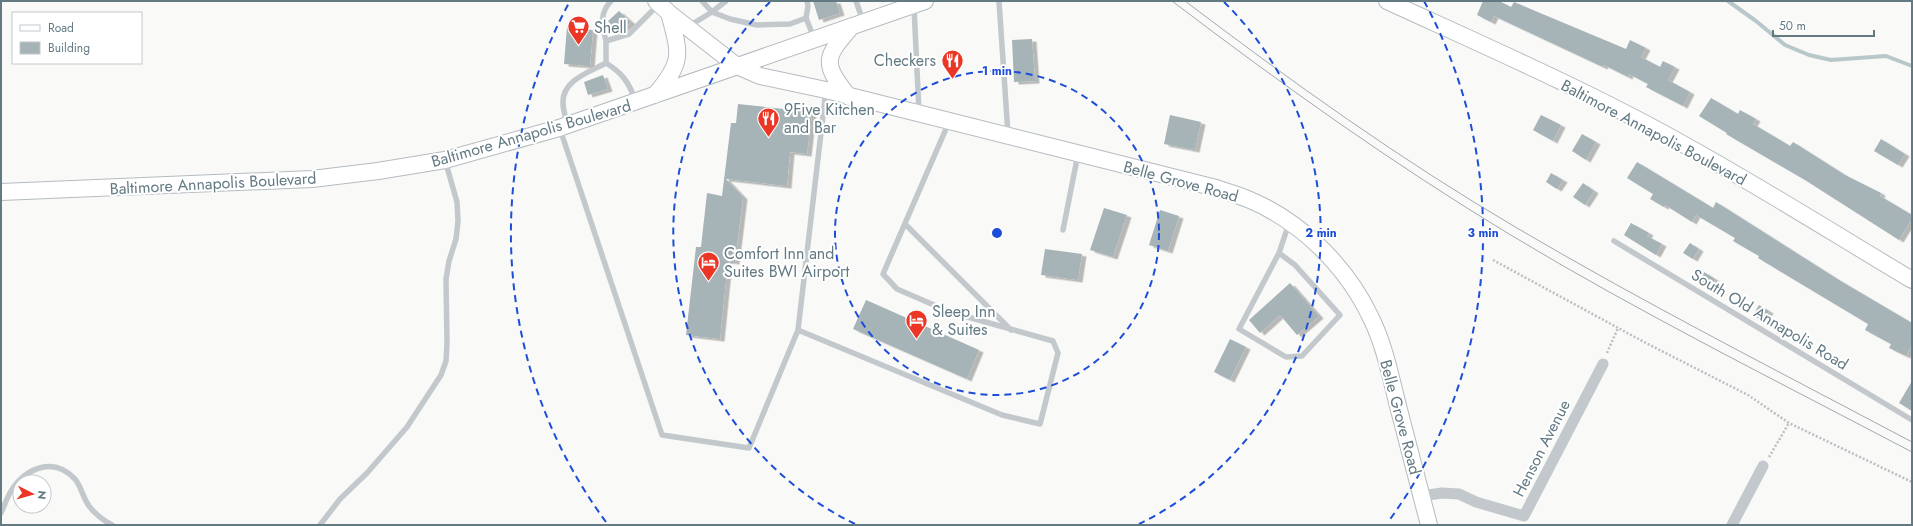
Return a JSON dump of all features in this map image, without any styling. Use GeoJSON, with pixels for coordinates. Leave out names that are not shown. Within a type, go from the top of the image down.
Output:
{"type":"FeatureCollection","features":[{"type":"Feature","properties":{"kind":"main road","name":"Baltimore Annapolis Boulevard"},"geometry":{"type":"LineString","coordinates":[[1386,1],[1590,96],[1680,142],[1779,199],[1912,280]]}},
{"type":"Feature","properties":{"kind":"main road","name":"Baltimore Annapolis Boulevard"},"geometry":{"type":"LineString","coordinates":[[1,192],[312,179],[378,171],[445,160],[563,126],[636,102],[858,23],[920,3]]}},
{"type":"Feature","properties":{"kind":"main road"},"geometry":{"type":"LineString","coordinates":[[654,96],[670,77],[676,65],[678,51],[661,6]]}},
{"type":"Feature","properties":{"kind":"main road","name":"Belle Grove Road"},"geometry":{"type":"LineString","coordinates":[[661,6],[737,66],[760,76],[826,90],[1216,188],[1250,200],[1289,223],[1309,237],[1329,256],[1353,286],[1371,318],[1387,362],[1429,525]]}},
{"type":"Feature","properties":{"kind":"main road"},"geometry":{"type":"LineString","coordinates":[[849,97],[833,76],[829,65],[830,55],[836,45],[858,23]]}},
{"type":"Feature","properties":{"kind":"street","name":"Henson Avenue"},"geometry":{"type":"LineString","coordinates":[[1421,496],[1442,493],[1459,494],[1476,502],[1524,516],[1603,364]]}},
{"type":"Feature","properties":{"kind":"street"},"geometry":{"type":"LineString","coordinates":[[1732,525],[1763,466]]}},
{"type":"Feature","properties":{"kind":"lane"},"geometry":{"type":"LineString","coordinates":[[606,63],[606,41],[602,23],[603,13],[611,1]]}},
{"type":"Feature","properties":{"kind":"lane"},"geometry":{"type":"LineString","coordinates":[[702,1],[712,12],[730,19],[757,25],[790,24],[806,18]]}},
{"type":"Feature","properties":{"kind":"lane"},"geometry":{"type":"LineString","coordinates":[[687,28],[726,1]]}},
{"type":"Feature","properties":{"kind":"lane"},"geometry":{"type":"LineString","coordinates":[[807,1],[808,6],[806,18],[814,39]]}},
{"type":"Feature","properties":{"kind":"lane"},"geometry":{"type":"LineString","coordinates":[[856,1],[858,23]]}},
{"type":"Feature","properties":{"kind":"lane"},"geometry":{"type":"LineString","coordinates":[[999,1],[1008,136]]}},
{"type":"Feature","properties":{"kind":"lane"},"geometry":{"type":"LineString","coordinates":[[919,114],[920,3]]}},
{"type":"Feature","properties":{"kind":"lane"},"geometry":{"type":"LineString","coordinates":[[606,41],[629,34],[661,6]]}},
{"type":"Feature","properties":{"kind":"lane"},"geometry":{"type":"LineString","coordinates":[[606,63],[621,73],[628,81],[636,102]]}},
{"type":"Feature","properties":{"kind":"lane"},"geometry":{"type":"LineString","coordinates":[[606,63],[580,77],[569,85],[564,94],[563,126],[662,436],[749,448],[798,330],[826,90]]}},
{"type":"Feature","properties":{"kind":"lane"},"geometry":{"type":"LineString","coordinates":[[798,330],[1002,415],[1040,424],[1058,353],[1054,341],[1047,338],[1012,331],[950,312],[897,289],[883,274],[949,122]]}},
{"type":"Feature","properties":{"kind":"lane"},"geometry":{"type":"LineString","coordinates":[[1063,230],[1078,154]]}},
{"type":"Feature","properties":{"kind":"lane"},"geometry":{"type":"LineString","coordinates":[[320,525],[340,499],[367,473],[407,427],[441,375],[446,361],[446,279],[449,261],[456,239],[458,202],[445,160]]}},
{"type":"Feature","properties":{"kind":"lane"},"geometry":{"type":"LineString","coordinates":[[1279,253],[1295,265],[1340,315],[1302,356],[1286,357],[1238,329],[1279,253],[1289,223]]}},
{"type":"Feature","properties":{"kind":"lane"},"geometry":{"type":"LineString","coordinates":[[905,224],[1012,331]]}},
{"type":"Feature","properties":{"kind":"lane","name":"South Old Annapolis Road"},"geometry":{"type":"LineString","coordinates":[[1614,240],[1912,420]]}},
{"type":"Feature","properties":{"kind":"lane"},"geometry":{"type":"LineString","coordinates":[[1,514],[11,491],[23,478],[36,469],[50,465],[61,468],[75,479],[89,506],[105,521],[112,525]]}},
{"type":"Feature","properties":{"kind":"path"},"geometry":{"type":"LineString","coordinates":[[1493,260],[1618,328],[1748,395],[1789,423],[1912,482]]}},
{"type":"Feature","properties":{"kind":"path"},"geometry":{"type":"LineString","coordinates":[[1603,364],[1618,328]]}},
{"type":"Feature","properties":{"kind":"path"},"geometry":{"type":"LineString","coordinates":[[1763,466],[1789,423]]}},
{"type":"Feature","properties":{"kind":"building"},"geometry":{"type":"Polygon","coordinates":[[[813,1],[836,1],[840,13],[819,20],[813,1]]]}},
{"type":"Feature","properties":{"kind":"building"},"geometry":{"type":"Polygon","coordinates":[[[1483,1],[1499,1],[1511,7],[1514,2],[1626,49],[1630,40],[1646,48],[1641,57],[1660,67],[1663,61],[1675,67],[1668,80],[1690,92],[1683,106],[1646,87],[1648,84],[1629,74],[1628,77],[1604,65],[1603,67],[1494,16],[1491,22],[1477,15],[1483,1]]]}},
{"type":"Feature","properties":{"kind":"building","name":"Shell"},"geometry":{"type":"Polygon","coordinates":[[[619,11],[631,22],[618,33],[608,21],[619,11]]]}},
{"type":"Feature","properties":{"kind":"building","name":"Shell"},"geometry":{"type":"Polygon","coordinates":[[[567,27],[593,30],[590,66],[564,64],[567,27]]]}},
{"type":"Feature","properties":{"kind":"building"},"geometry":{"type":"Polygon","coordinates":[[[1032,39],[1035,81],[1014,82],[1012,40],[1032,39]]]}},
{"type":"Feature","properties":{"kind":"building","name":"Shell"},"geometry":{"type":"Polygon","coordinates":[[[603,75],[608,89],[588,95],[584,82],[603,75]]]}},
{"type":"Feature","properties":{"kind":"building"},"geometry":{"type":"Polygon","coordinates":[[[1711,98],[1738,114],[1740,110],[1756,119],[1753,124],[1790,146],[1793,142],[1845,175],[1881,193],[1880,196],[1912,215],[1912,219],[1899,240],[1805,180],[1726,134],[1727,133],[1699,116],[1711,98]]]}},
{"type":"Feature","properties":{"kind":"building"},"geometry":{"type":"Polygon","coordinates":[[[738,104],[812,112],[807,154],[790,152],[787,186],[726,179],[743,197],[735,262],[728,261],[720,339],[686,335],[696,247],[701,247],[707,193],[722,196],[731,123],[736,123],[738,104]]]}},
{"type":"Feature","properties":{"kind":"building"},"geometry":{"type":"Polygon","coordinates":[[[1170,115],[1201,122],[1195,150],[1164,144],[1170,115]]]}},
{"type":"Feature","properties":{"kind":"building"},"geometry":{"type":"Polygon","coordinates":[[[1541,115],[1561,125],[1553,141],[1533,130],[1541,115]]]}},
{"type":"Feature","properties":{"kind":"building"},"geometry":{"type":"Polygon","coordinates":[[[1582,134],[1596,142],[1586,160],[1572,151],[1582,134]]]}},
{"type":"Feature","properties":{"kind":"building"},"geometry":{"type":"Polygon","coordinates":[[[1881,139],[1905,154],[1898,165],[1874,151],[1881,139]]]}},
{"type":"Feature","properties":{"kind":"building"},"geometry":{"type":"Polygon","coordinates":[[[1637,162],[1713,208],[1716,202],[1839,280],[1912,323],[1912,345],[1906,356],[1889,348],[1891,344],[1865,330],[1868,324],[1758,258],[1759,256],[1733,241],[1735,238],[1696,215],[1692,222],[1665,205],[1664,207],[1650,199],[1653,194],[1627,178],[1637,162]]]}},
{"type":"Feature","properties":{"kind":"building"},"geometry":{"type":"Polygon","coordinates":[[[1551,173],[1563,180],[1557,189],[1546,182],[1551,173]]]}},
{"type":"Feature","properties":{"kind":"building"},"geometry":{"type":"Polygon","coordinates":[[[1583,183],[1594,191],[1585,205],[1573,197],[1583,183]]]}},
{"type":"Feature","properties":{"kind":"building"},"geometry":{"type":"Polygon","coordinates":[[[1104,208],[1127,215],[1113,257],[1090,250],[1104,208]]]}},
{"type":"Feature","properties":{"kind":"building"},"geometry":{"type":"Polygon","coordinates":[[[1160,210],[1179,216],[1168,251],[1149,245],[1160,210]]]}},
{"type":"Feature","properties":{"kind":"building"},"geometry":{"type":"Polygon","coordinates":[[[1631,223],[1649,233],[1647,236],[1662,244],[1656,255],[1624,235],[1631,223]]]}},
{"type":"Feature","properties":{"kind":"building"},"geometry":{"type":"Polygon","coordinates":[[[1690,243],[1699,249],[1693,259],[1683,253],[1690,243]]]}},
{"type":"Feature","properties":{"kind":"building"},"geometry":{"type":"Polygon","coordinates":[[[1045,249],[1082,254],[1078,280],[1041,275],[1045,249]]]}},
{"type":"Feature","properties":{"kind":"building"},"geometry":{"type":"Polygon","coordinates":[[[1704,272],[1715,279],[1709,289],[1698,282],[1704,272]]]}},
{"type":"Feature","properties":{"kind":"building"},"geometry":{"type":"Polygon","coordinates":[[[1290,283],[1319,316],[1297,335],[1280,315],[1260,333],[1249,320],[1290,283]]]}},
{"type":"Feature","properties":{"kind":"building","name":"Sleep Inn & Suites"},"geometry":{"type":"Polygon","coordinates":[[[866,300],[979,350],[967,379],[853,329],[866,300]]]}},
{"type":"Feature","properties":{"kind":"building"},"geometry":{"type":"Polygon","coordinates":[[[1759,305],[1769,311],[1763,321],[1753,315],[1759,305]]]}},
{"type":"Feature","properties":{"kind":"building"},"geometry":{"type":"Polygon","coordinates":[[[1230,339],[1246,347],[1230,380],[1214,372],[1230,339]]]}},
{"type":"Feature","properties":{"kind":"building"},"geometry":{"type":"Polygon","coordinates":[[[1912,381],[1912,411],[1899,403],[1912,381]]]}},
{"type":"Feature","properties":{"kind":"waterway"},"geometry":{"type":"LineString","coordinates":[[1728,1],[1756,21],[1785,45],[1809,55],[1831,60],[1886,56],[1912,66]]}},
{"type":"Feature","properties":{"kind":"tram line"},"geometry":{"type":"LineString","coordinates":[[1172,1],[1338,122],[1422,179],[1509,234],[1658,319],[1912,452]]}},
{"type":"Feature","properties":{"kind":"tram line"},"geometry":{"type":"LineString","coordinates":[[1185,1],[1306,90],[1389,148],[1474,202],[1664,311],[1912,442]]}},
{"type":"Feature","properties":{"kind":"place","name":"Shell"},"geometry":{"type":"Point","coordinates":[578,46]}},
{"type":"Feature","properties":{"kind":"place","name":"Checkers"},"geometry":{"type":"Point","coordinates":[952,80]}},
{"type":"Feature","properties":{"kind":"place","name":"9Five Kitchen and Bar"},"geometry":{"type":"Point","coordinates":[769,138]}},
{"type":"Feature","properties":{"kind":"place","name":"Comfort Inn and Suites BWI Airport"},"geometry":{"type":"Point","coordinates":[709,282]}},
{"type":"Feature","properties":{"kind":"place","name":"Sleep Inn & Suites"},"geometry":{"type":"Point","coordinates":[916,340]}}]}
